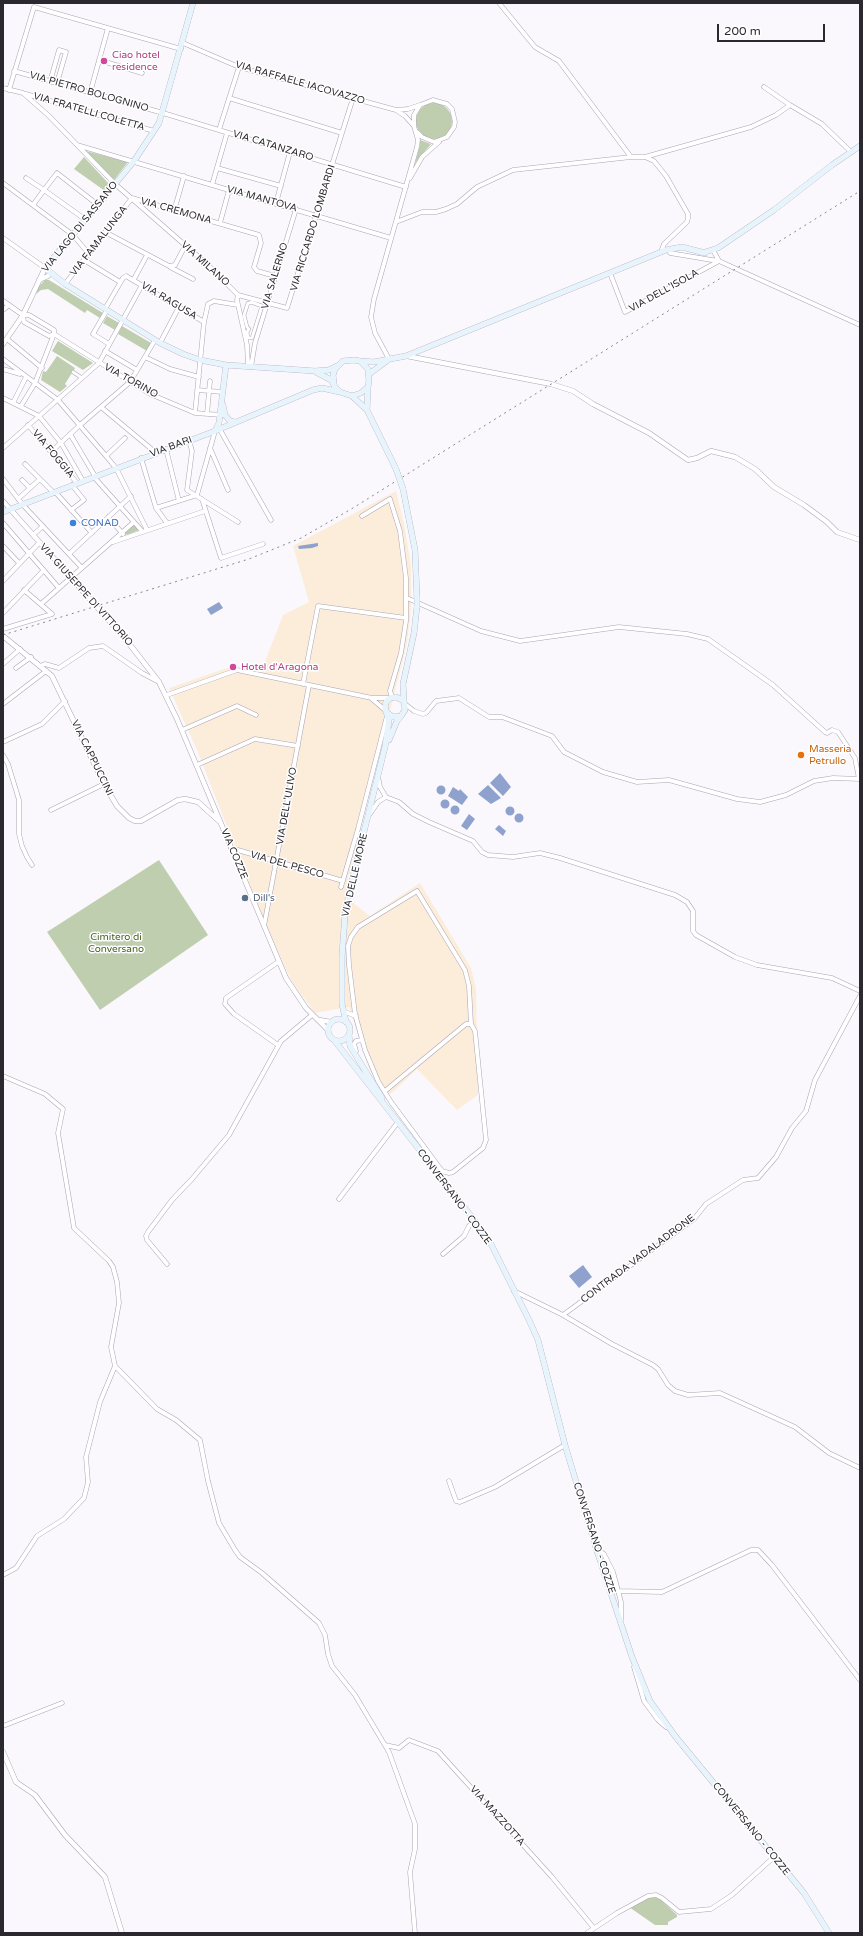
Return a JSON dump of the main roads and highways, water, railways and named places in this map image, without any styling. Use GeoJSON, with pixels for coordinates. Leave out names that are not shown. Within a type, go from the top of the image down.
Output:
{"type":"FeatureCollection","features":[{"type":"Feature","properties":{"kind":"main road","name":"VIA LAGO DI SASSANO"},"geometry":{"type":"LineString","coordinates":[[44,268],[116,184],[134,161],[154,131],[163,113],[193,3]]}},
{"type":"Feature","properties":{"kind":"main road"},"geometry":{"type":"LineString","coordinates":[[44,268],[65,284],[158,342],[200,360],[226,365],[251,367],[315,371],[330,370],[348,360],[374,362],[406,356],[610,273],[666,252],[679,250],[705,253],[713,250],[774,210],[832,165],[860,146]]}},
{"type":"Feature","properties":{"kind":"main road"},"geometry":{"type":"LineString","coordinates":[[44,268],[48,276],[65,284]]}},
{"type":"Feature","properties":{"kind":"main road"},"geometry":{"type":"LineString","coordinates":[[369,374],[389,359]]}},
{"type":"Feature","properties":{"kind":"main road"},"geometry":{"type":"LineString","coordinates":[[360,361],[369,374],[367,410]]}},
{"type":"Feature","properties":{"kind":"main road"},"geometry":{"type":"LineString","coordinates":[[226,365],[220,423],[230,421],[236,422]]}},
{"type":"Feature","properties":{"kind":"main road"},"geometry":{"type":"LineString","coordinates":[[334,384],[333,375],[338,365]]}},
{"type":"Feature","properties":{"kind":"main road"},"geometry":{"type":"LineString","coordinates":[[315,371],[331,380],[340,392],[352,396],[367,410],[396,469],[403,489],[415,550],[417,606],[414,633],[403,684],[405,710],[397,721],[385,748]]}},
{"type":"Feature","properties":{"kind":"main road"},"geometry":{"type":"LineString","coordinates":[[352,396],[361,394],[368,386]]}},
{"type":"Feature","properties":{"kind":"main road","name":"VIA BARI"},"geometry":{"type":"LineString","coordinates":[[3,512],[189,440],[220,423],[236,422],[322,388],[340,392]]}},
{"type":"Feature","properties":{"kind":"main road"},"geometry":{"type":"LineString","coordinates":[[385,748],[389,720],[386,712],[386,702],[393,697],[403,684]]}},
{"type":"Feature","properties":{"kind":"main road"},"geometry":{"type":"LineString","coordinates":[[393,697],[405,703]]}},
{"type":"Feature","properties":{"kind":"main road"},"geometry":{"type":"LineString","coordinates":[[386,712],[393,717],[402,715]]}},
{"type":"Feature","properties":{"kind":"main road","name":"VIA DELLE MORE"},"geometry":{"type":"LineString","coordinates":[[342,1004],[342,956],[345,915],[350,888],[385,748]]}},
{"type":"Feature","properties":{"kind":"main road"},"geometry":{"type":"LineString","coordinates":[[342,1004],[346,1022],[350,1028],[350,1046],[398,1122]]}},
{"type":"Feature","properties":{"kind":"main road"},"geometry":{"type":"LineString","coordinates":[[337,1019],[342,1004]]}},
{"type":"Feature","properties":{"kind":"main road"},"geometry":{"type":"LineString","coordinates":[[346,1022],[337,1019],[331,1022],[328,1030],[329,1036],[334,1040],[398,1122]]}},
{"type":"Feature","properties":{"kind":"main road"},"geometry":{"type":"LineString","coordinates":[[334,1040],[341,1042],[349,1035]]}},
{"type":"Feature","properties":{"kind":"main road","name":"CONVERSANO - COZZE"},"geometry":{"type":"LineString","coordinates":[[398,1122],[475,1221],[491,1244],[538,1340],[565,1445],[596,1548],[632,1657],[650,1701],[671,1731],[804,1893],[829,1933]]}},
{"type":"Feature","properties":{"kind":"water"},"geometry":{"type":"Polygon","coordinates":[[[318,543],[318,546],[312,548],[299,549],[298,546],[318,543]]]}},
{"type":"Feature","properties":{"kind":"water"},"geometry":{"type":"Polygon","coordinates":[[[219,602],[223,608],[211,615],[207,609],[219,602]]]}},
{"type":"Feature","properties":{"kind":"water"},"geometry":{"type":"Polygon","coordinates":[[[500,773],[511,787],[503,796],[490,783],[500,773]]]}},
{"type":"Feature","properties":{"kind":"water"},"geometry":{"type":"Polygon","coordinates":[[[441,785],[446,790],[441,795],[436,790],[441,785]]]}},
{"type":"Feature","properties":{"kind":"water"},"geometry":{"type":"Polygon","coordinates":[[[488,785],[501,798],[491,804],[478,794],[488,785]]]}},
{"type":"Feature","properties":{"kind":"water"},"geometry":{"type":"Polygon","coordinates":[[[453,787],[459,791],[460,789],[468,797],[462,805],[448,796],[453,787]]]}},
{"type":"Feature","properties":{"kind":"water"},"geometry":{"type":"Polygon","coordinates":[[[445,799],[450,804],[445,809],[440,804],[445,799]]]}},
{"type":"Feature","properties":{"kind":"water"},"geometry":{"type":"Polygon","coordinates":[[[453,806],[457,806],[459,810],[457,814],[453,814],[451,812],[451,808],[453,806]]]}},
{"type":"Feature","properties":{"kind":"water"},"geometry":{"type":"Polygon","coordinates":[[[508,807],[512,807],[514,811],[512,815],[508,815],[506,813],[506,809],[508,807]]]}},
{"type":"Feature","properties":{"kind":"water"},"geometry":{"type":"Polygon","coordinates":[[[469,814],[475,819],[467,830],[461,826],[469,814]]]}},
{"type":"Feature","properties":{"kind":"water"},"geometry":{"type":"Polygon","coordinates":[[[517,814],[521,814],[523,818],[521,822],[517,822],[515,820],[515,816],[517,814]]]}},
{"type":"Feature","properties":{"kind":"water"},"geometry":{"type":"Polygon","coordinates":[[[499,825],[506,831],[503,836],[495,829],[499,825]]]}},
{"type":"Feature","properties":{"kind":"water"},"geometry":{"type":"Polygon","coordinates":[[[583,1265],[592,1277],[579,1288],[569,1276],[583,1265]]]}},
{"type":"Feature","properties":{"kind":"railway"},"geometry":{"type":"LineString","coordinates":[[3,635],[249,559],[301,538],[353,508],[860,191]]}},
{"type":"Feature","properties":{"kind":"place","name":"Ciao hotel residence"},"geometry":{"type":"Point","coordinates":[104,61]}},
{"type":"Feature","properties":{"kind":"place","name":"CONAD"},"geometry":{"type":"Point","coordinates":[73,523]}},
{"type":"Feature","properties":{"kind":"place","name":"Hotel d'Aragona"},"geometry":{"type":"Point","coordinates":[233,667]}},
{"type":"Feature","properties":{"kind":"place","name":"Masseria Petrullo"},"geometry":{"type":"Point","coordinates":[801,755]}},
{"type":"Feature","properties":{"kind":"place","name":"Dill's"},"geometry":{"type":"Point","coordinates":[245,898]}},
{"type":"Feature","properties":{"kind":"park label","name":"Cimitero di Conversano"},"geometry":{"type":"Point","coordinates":[116,942]}}]}
